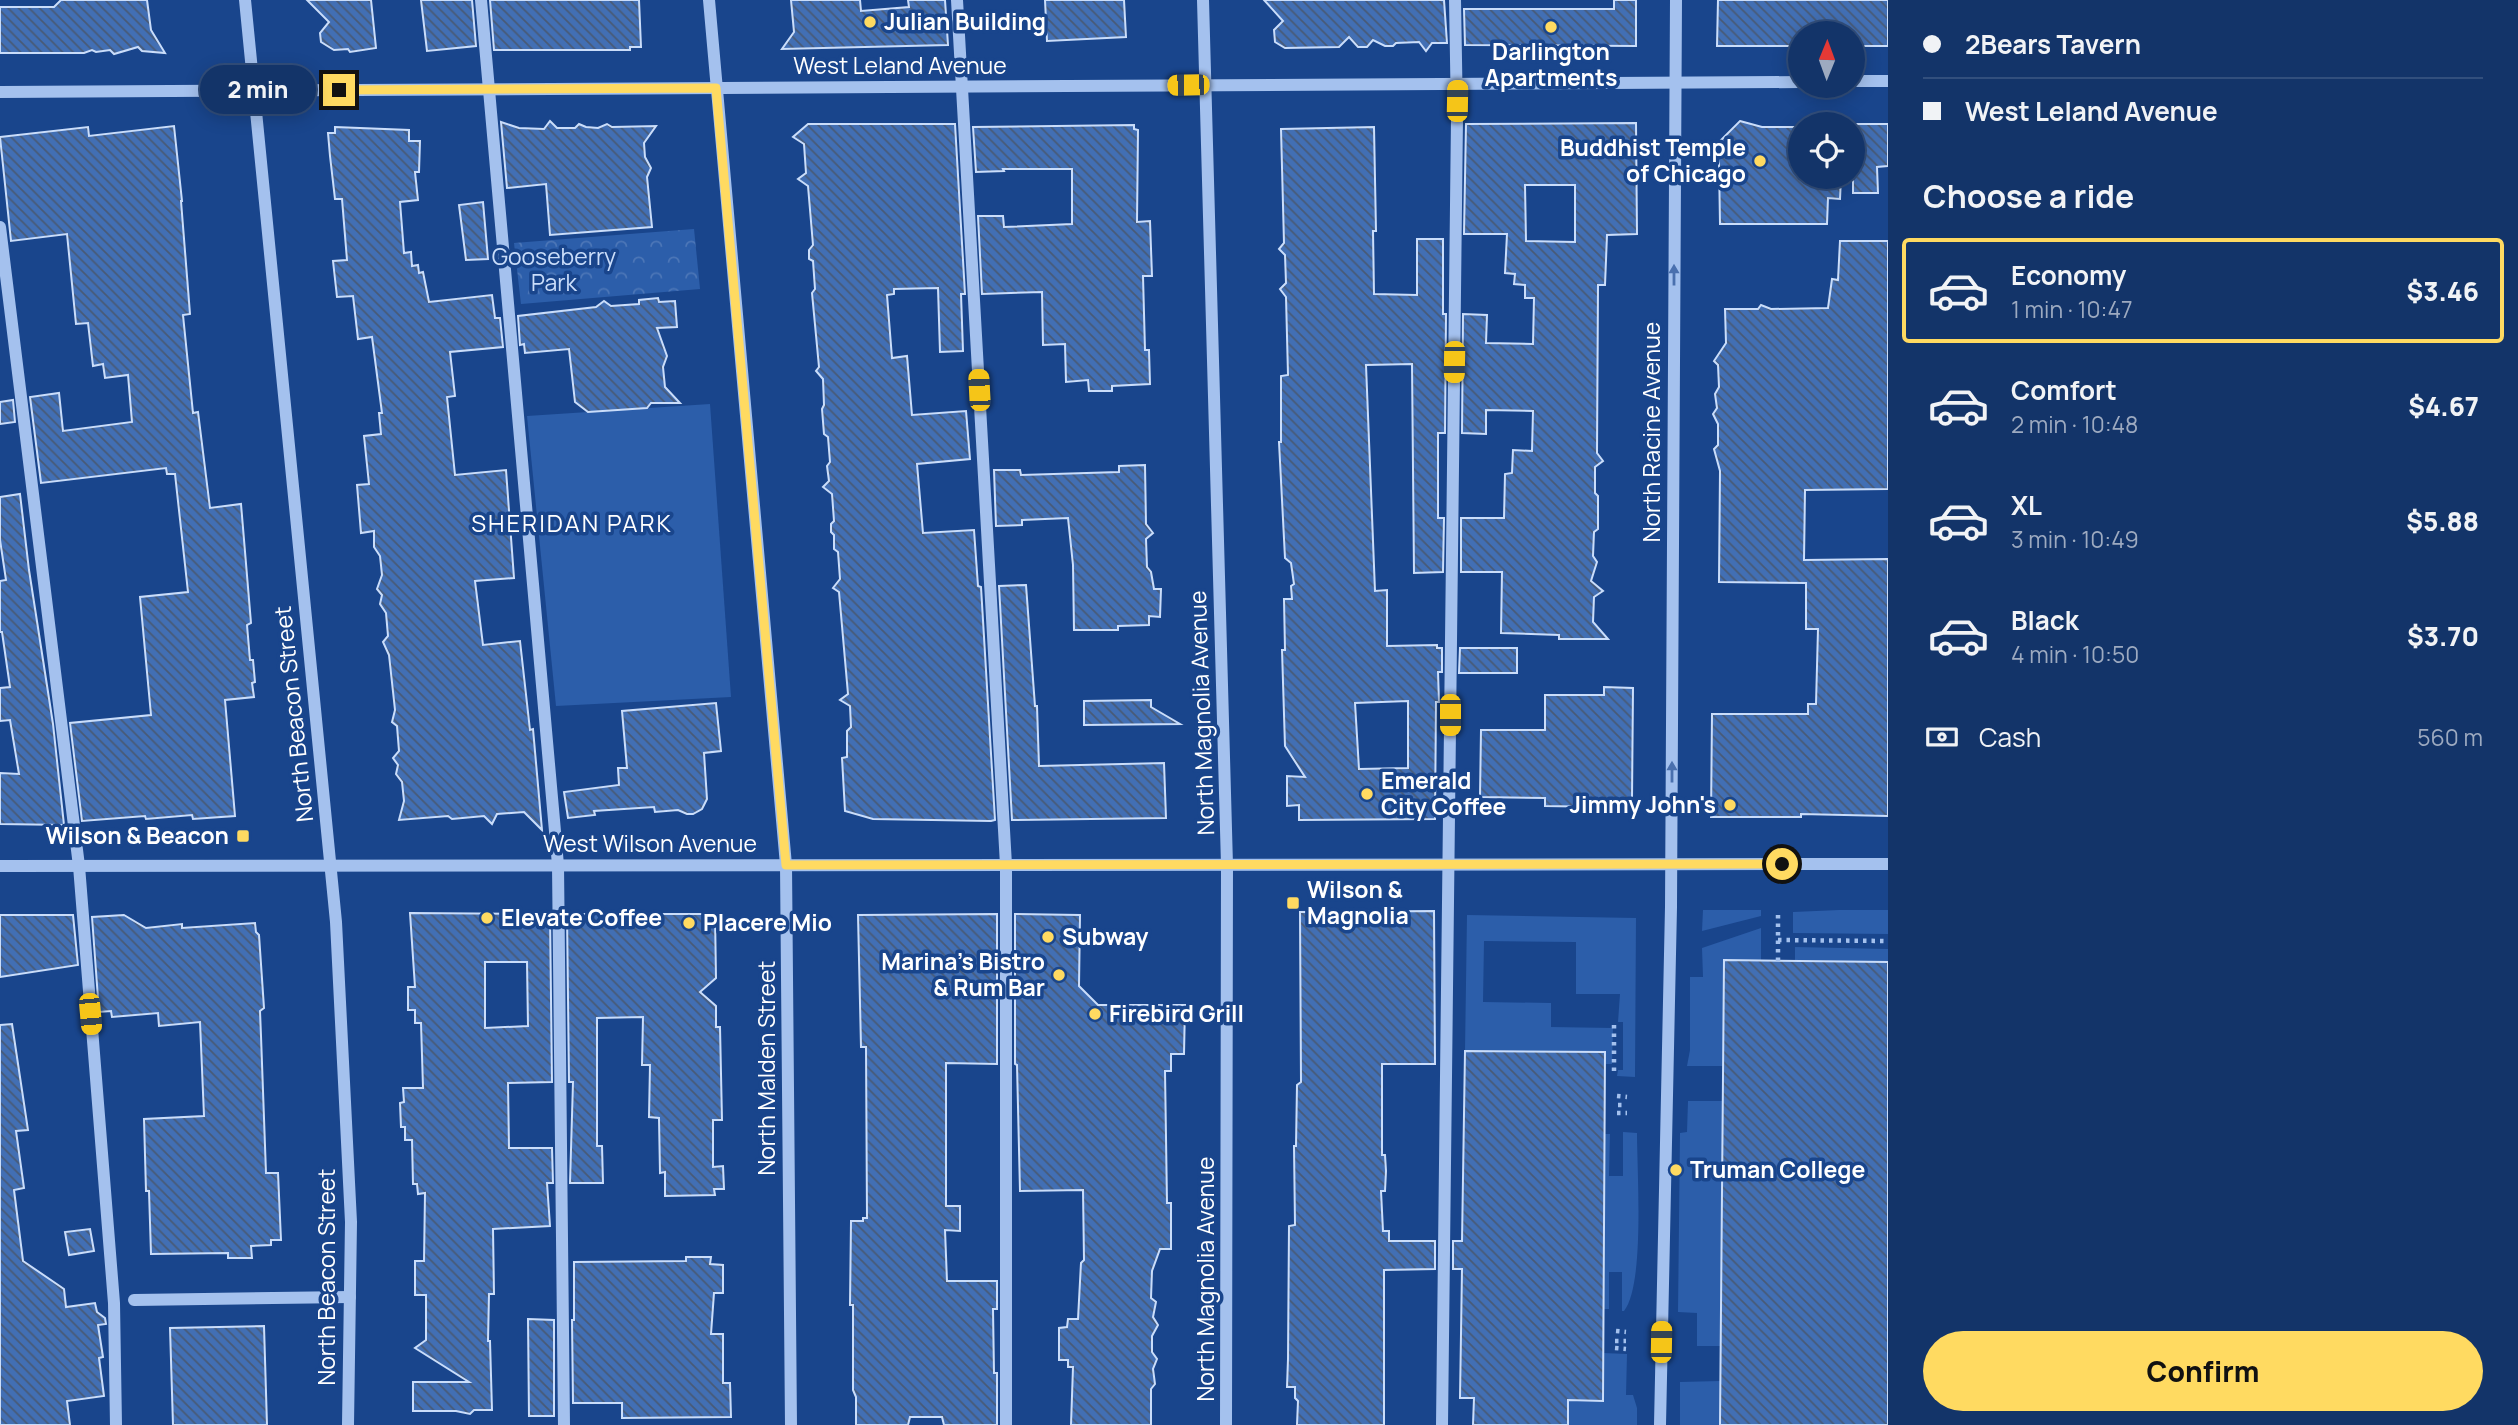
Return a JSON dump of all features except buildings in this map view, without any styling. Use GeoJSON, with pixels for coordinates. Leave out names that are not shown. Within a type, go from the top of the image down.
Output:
{"type":"FeatureCollection","features":[{"type":"Feature","properties":{"kind":"street","name":"North Beacon Street"},"geometry":{"type":"LineString","coordinates":[[244,0],[336,922],[351,1222],[348,1425]]}},
{"type":"Feature","properties":{"kind":"street"},"geometry":{"type":"LineString","coordinates":[[481,0],[558,865],[564,1425]]}},
{"type":"Feature","properties":{"kind":"street","name":"North Malden Street"},"geometry":{"type":"LineString","coordinates":[[709,0],[786,865],[791,1425]]}},
{"type":"Feature","properties":{"kind":"street"},"geometry":{"type":"LineString","coordinates":[[957,0],[1006,865],[1006,1425]]}},
{"type":"Feature","properties":{"kind":"street","name":"North Magnolia Avenue"},"geometry":{"type":"LineString","coordinates":[[1203,0],[1227,865],[1226,1425]]}},
{"type":"Feature","properties":{"kind":"street"},"geometry":{"type":"LineString","coordinates":[[1443,1425],[1457,83],[1455,0]]}},
{"type":"Feature","properties":{"kind":"street","name":"North Racine Avenue"},"geometry":{"type":"LineString","coordinates":[[1660,1425],[1671,864],[1676,0]]}},
{"type":"Feature","properties":{"kind":"street"},"geometry":{"type":"LineString","coordinates":[[1866,81],[1888,81]]}},
{"type":"Feature","properties":{"kind":"street","name":"West Leland Avenue"},"geometry":{"type":"LineString","coordinates":[[0,92],[1788,82]]}},
{"type":"Feature","properties":{"kind":"street"},"geometry":{"type":"LineString","coordinates":[[0,227],[79,866],[114,1303],[116,1425]]}},
{"type":"Feature","properties":{"kind":"street","name":"West Wilson Avenue"},"geometry":{"type":"LineString","coordinates":[[0,866],[1888,864]]}},
{"type":"Feature","properties":{"kind":"street"},"geometry":{"type":"LineString","coordinates":[[134,1300],[350,1297]]}},
{"type":"Feature","properties":{"kind":"path"},"geometry":{"type":"LineString","coordinates":[[1777,915],[1778,961]]}},
{"type":"Feature","properties":{"kind":"path"},"geometry":{"type":"LineString","coordinates":[[1778,940],[1888,941]]}},
{"type":"Feature","properties":{"kind":"path"},"geometry":{"type":"LineString","coordinates":[[1614,1025],[1614,1076]]}},
{"type":"Feature","properties":{"kind":"path"},"geometry":{"type":"LineString","coordinates":[[1617,1096],[1627,1097]]}},
{"type":"Feature","properties":{"kind":"path"},"geometry":{"type":"LineString","coordinates":[[1618,1105],[1626,1105]]}},
{"type":"Feature","properties":{"kind":"path"},"geometry":{"type":"LineString","coordinates":[[1618,1113],[1627,1113]]}},
{"type":"Feature","properties":{"kind":"path"},"geometry":{"type":"LineString","coordinates":[[1616,1331],[1626,1332]]}},
{"type":"Feature","properties":{"kind":"path"},"geometry":{"type":"LineString","coordinates":[[1615,1341],[1626,1341]]}},
{"type":"Feature","properties":{"kind":"path"},"geometry":{"type":"LineString","coordinates":[[1615,1348],[1626,1349]]}},
{"type":"Feature","properties":{"kind":"green space","name":"Gooseberry Park"},"geometry":{"type":"Polygon","coordinates":[[[694,229],[700,289],[521,304],[514,243],[694,229]]]}},
{"type":"Feature","properties":{"kind":"green space"},"geometry":{"type":"Polygon","coordinates":[[[710,404],[731,697],[556,706],[527,416],[710,404]]]}},
{"type":"Feature","properties":{"kind":"green space"},"geometry":{"type":"Polygon","coordinates":[[[1703,910],[1761,910],[1761,916],[1702,931],[1703,910]]]}},
{"type":"Feature","properties":{"kind":"green space"},"geometry":{"type":"Polygon","coordinates":[[[1888,910],[1888,934],[1793,933],[1793,912],[1888,910]]]}},
{"type":"Feature","properties":{"kind":"green space"},"geometry":{"type":"Polygon","coordinates":[[[1467,915],[1636,918],[1635,1077],[1617,1076],[1618,1070],[1623,1070],[1623,1022],[1618,1022],[1620,994],[1576,994],[1576,942],[1484,941],[1483,1002],[1551,1003],[1551,1027],[1613,1028],[1612,1064],[1605,1064],[1605,1052],[1465,1051],[1467,915]]]}},
{"type":"Feature","properties":{"kind":"green space"},"geometry":{"type":"Polygon","coordinates":[[[1761,928],[1761,960],[1724,960],[1724,1066],[1687,1066],[1690,1050],[1690,977],[1703,977],[1702,948],[1761,928]]]}},
{"type":"Feature","properties":{"kind":"green space"},"geometry":{"type":"Polygon","coordinates":[[[1795,947],[1888,949],[1888,962],[1795,961],[1795,947]]]}},
{"type":"Feature","properties":{"kind":"green space"},"geometry":{"type":"Polygon","coordinates":[[[1688,1101],[1723,1101],[1721,1346],[1697,1346],[1697,1313],[1678,1312],[1680,1133],[1687,1132],[1688,1101]]]}},
{"type":"Feature","properties":{"kind":"green space"},"geometry":{"type":"Polygon","coordinates":[[[1623,1132],[1637,1133],[1638,1226],[1635,1278],[1631,1297],[1622,1311],[1622,1272],[1609,1272],[1609,1309],[1604,1309],[1605,1134],[1610,1134],[1609,1176],[1623,1176],[1623,1132]]]}},
{"type":"Feature","properties":{"kind":"green space"},"geometry":{"type":"Polygon","coordinates":[[[1603,1353],[1627,1354],[1626,1395],[1633,1395],[1637,1408],[1637,1425],[1568,1425],[1568,1400],[1603,1401],[1603,1353]]]}},
{"type":"Feature","properties":{"kind":"green space"},"geometry":{"type":"Polygon","coordinates":[[[1720,1381],[1720,1425],[1680,1425],[1680,1382],[1720,1381]]]}},
{"type":"Feature","properties":{"kind":"place","name":"Julian Building"},"geometry":{"type":"Point","coordinates":[870,22]}},
{"type":"Feature","properties":{"kind":"place","name":"Darlington Apartments"},"geometry":{"type":"Point","coordinates":[1551,27]}},
{"type":"Feature","properties":{"kind":"place","name":"Buddhist Temple of Chicago"},"geometry":{"type":"Point","coordinates":[1760,161]}},
{"type":"Feature","properties":{"kind":"place","name":"Emerald City Coffee"},"geometry":{"type":"Point","coordinates":[1367,794]}},
{"type":"Feature","properties":{"kind":"place","name":"Jimmy John's"},"geometry":{"type":"Point","coordinates":[1730,805]}},
{"type":"Feature","properties":{"kind":"place","name":"Wilson & Beacon"},"geometry":{"type":"Point","coordinates":[243,836]}},
{"type":"Feature","properties":{"kind":"place","name":"Wilson & Magnolia"},"geometry":{"type":"Point","coordinates":[1293,903]}},
{"type":"Feature","properties":{"kind":"place","name":"Elevate Coffee"},"geometry":{"type":"Point","coordinates":[487,918]}},
{"type":"Feature","properties":{"kind":"place","name":"Placere Mio"},"geometry":{"type":"Point","coordinates":[689,923]}},
{"type":"Feature","properties":{"kind":"place","name":"Subway"},"geometry":{"type":"Point","coordinates":[1048,937]}},
{"type":"Feature","properties":{"kind":"place","name":"Marina's Bistro & Rum Bar"},"geometry":{"type":"Point","coordinates":[1059,975]}},
{"type":"Feature","properties":{"kind":"place","name":"Firebird Grill"},"geometry":{"type":"Point","coordinates":[1095,1014]}},
{"type":"Feature","properties":{"kind":"place","name":"Truman College"},"geometry":{"type":"Point","coordinates":[1676,1170]}},
{"type":"Feature","properties":{"kind":"district","name":"SHERIDAN PARK"},"geometry":{"type":"Point","coordinates":[572,524]}},
{"type":"Feature","properties":{"kind":"route"},"geometry":{"type":"LineString","coordinates":[[339,90],[716,88],[786,865],[1782,864]]}}]}
